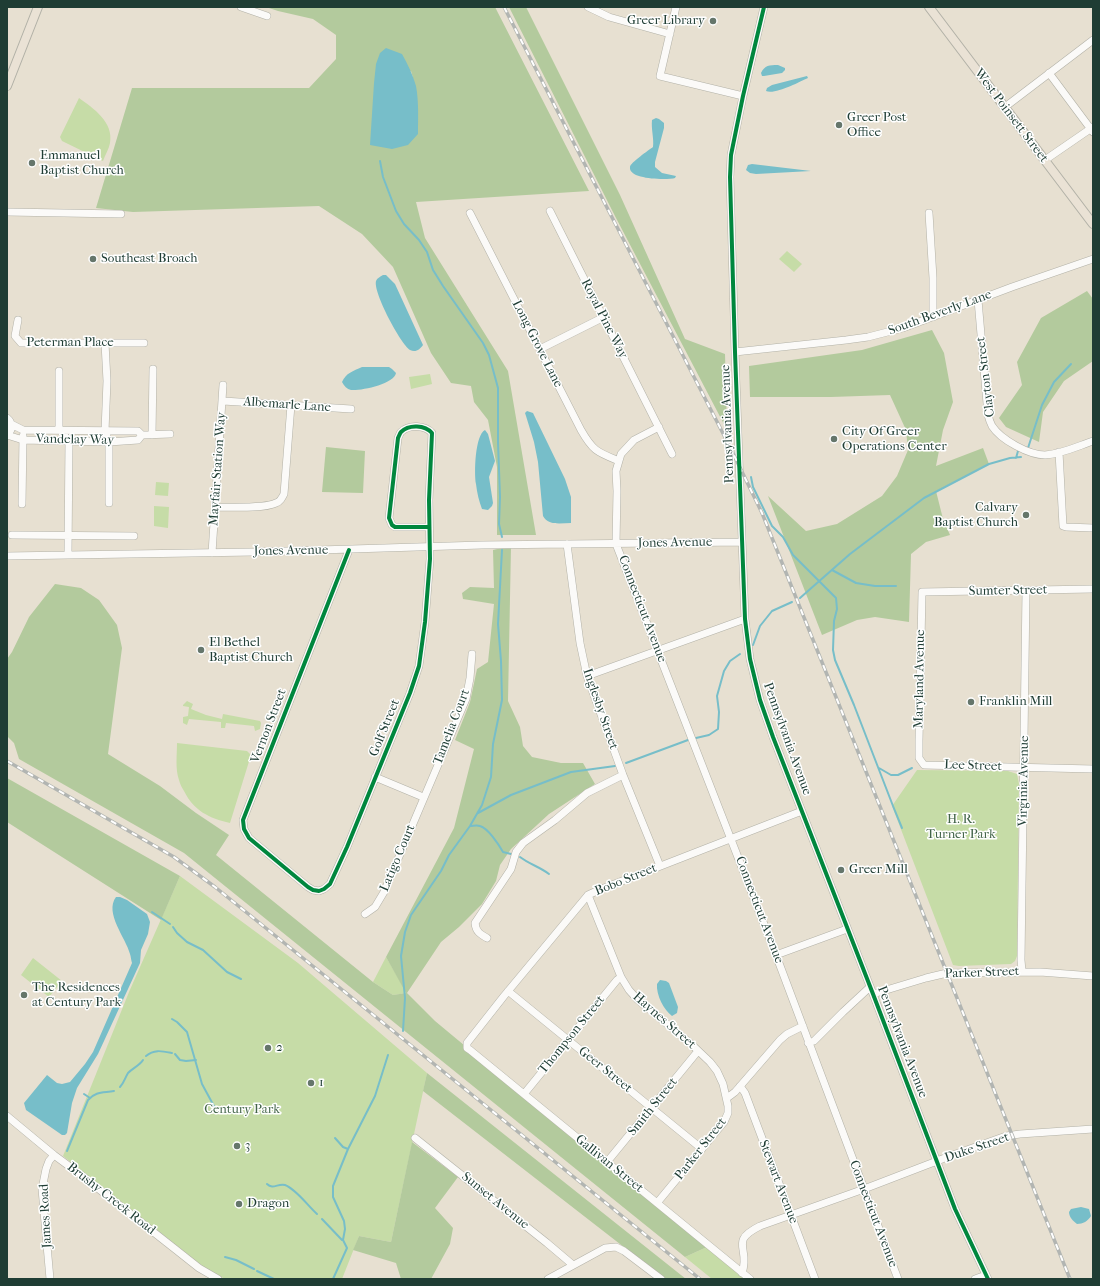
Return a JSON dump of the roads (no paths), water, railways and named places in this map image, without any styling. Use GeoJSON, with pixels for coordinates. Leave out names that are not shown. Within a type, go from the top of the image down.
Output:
{"type":"FeatureCollection","features":[{"type":"Feature","properties":{"kind":"main road"},"geometry":{"type":"LineString","coordinates":[[7,86],[38,7]]}},
{"type":"Feature","properties":{"kind":"main road","name":"West Poinsett Street"},"geometry":{"type":"LineString","coordinates":[[929,7],[1093,224]]}},
{"type":"Feature","properties":{"kind":"street"},"geometry":{"type":"LineString","coordinates":[[241,7],[267,16]]}},
{"type":"Feature","properties":{"kind":"street"},"geometry":{"type":"LineString","coordinates":[[588,7],[609,17],[670,34]]}},
{"type":"Feature","properties":{"kind":"street"},"geometry":{"type":"LineString","coordinates":[[676,7],[660,76],[743,96]]}},
{"type":"Feature","properties":{"kind":"street","name":"Pennsylvania Avenue"},"geometry":{"type":"LineString","coordinates":[[764,7],[731,155],[730,177],[745,619],[750,659],[760,700],[772,737],[872,991],[955,1209],[987,1277]]}},
{"type":"Feature","properties":{"kind":"street"},"geometry":{"type":"LineString","coordinates":[[1005,107],[1093,40]]}},
{"type":"Feature","properties":{"kind":"street"},"geometry":{"type":"LineString","coordinates":[[1045,160],[1092,129],[1050,73]]}},
{"type":"Feature","properties":{"kind":"street","name":"Royal Pine Way"},"geometry":{"type":"LineString","coordinates":[[550,211],[672,454]]}},
{"type":"Feature","properties":{"kind":"street"},"geometry":{"type":"LineString","coordinates":[[7,212],[121,214]]}},
{"type":"Feature","properties":{"kind":"street","name":"Long Grove Lane"},"geometry":{"type":"LineString","coordinates":[[470,213],[581,430],[590,444],[600,454],[619,461]]}},
{"type":"Feature","properties":{"kind":"street"},"geometry":{"type":"LineString","coordinates":[[929,213],[933,317]]}},
{"type":"Feature","properties":{"kind":"street","name":"South Beverly Lane"},"geometry":{"type":"LineString","coordinates":[[735,352],[868,336],[903,328],[1093,259]]}},
{"type":"Feature","properties":{"kind":"street","name":"Clayton Street"},"geometry":{"type":"LineString","coordinates":[[978,300],[988,414],[993,427],[1006,439],[1026,451],[1041,454],[1060,452],[1093,441]]}},
{"type":"Feature","properties":{"kind":"street"},"geometry":{"type":"LineString","coordinates":[[540,349],[604,318]]}},
{"type":"Feature","properties":{"kind":"street","name":"Peterman Place"},"geometry":{"type":"LineString","coordinates":[[18,320],[15,336],[21,343],[144,343]]}},
{"type":"Feature","properties":{"kind":"street"},"geometry":{"type":"LineString","coordinates":[[105,343],[107,381],[105,431],[109,442],[109,503]]}},
{"type":"Feature","properties":{"kind":"street"},"geometry":{"type":"LineString","coordinates":[[152,435],[154,369]]}},
{"type":"Feature","properties":{"kind":"street"},"geometry":{"type":"LineString","coordinates":[[59,371],[60,429],[69,441],[68,555]]}},
{"type":"Feature","properties":{"kind":"street","name":"Mayfair Station Way"},"geometry":{"type":"LineString","coordinates":[[212,553],[223,385]]}},
{"type":"Feature","properties":{"kind":"street","name":"Albemarle Lane"},"geometry":{"type":"LineString","coordinates":[[223,401],[351,409]]}},
{"type":"Feature","properties":{"kind":"street"},"geometry":{"type":"LineString","coordinates":[[215,507],[266,506],[277,503],[282,499],[284,494],[290,405]]}},
{"type":"Feature","properties":{"kind":"street"},"geometry":{"type":"LineString","coordinates":[[7,435],[11,430],[9,421]]}},
{"type":"Feature","properties":{"kind":"street","name":"Vandelay Way"},"geometry":{"type":"LineString","coordinates":[[9,421],[23,430],[138,430],[142,435]]}},
{"type":"Feature","properties":{"kind":"street","name":"Golf Street"},"geometry":{"type":"LineString","coordinates":[[308,887],[319,891],[330,884],[347,847],[410,693],[419,666],[425,622],[430,559],[429,527],[432,433],[426,428],[419,426],[408,428],[401,432],[398,438],[389,518],[392,525],[395,527],[429,527]]}},
{"type":"Feature","properties":{"kind":"street"},"geometry":{"type":"LineString","coordinates":[[616,544],[616,471],[621,454],[634,440],[659,427]]}},
{"type":"Feature","properties":{"kind":"street"},"geometry":{"type":"LineString","coordinates":[[22,504],[23,430]]}},
{"type":"Feature","properties":{"kind":"street","name":"Vandelay Way"},"geometry":{"type":"LineString","coordinates":[[142,435],[170,434]]}},
{"type":"Feature","properties":{"kind":"street","name":"Vandelay Way"},"geometry":{"type":"LineString","coordinates":[[7,435],[23,440],[109,442],[138,440],[142,435]]}},
{"type":"Feature","properties":{"kind":"street"},"geometry":{"type":"LineString","coordinates":[[1060,452],[1063,526],[1093,528]]}},
{"type":"Feature","properties":{"kind":"street"},"geometry":{"type":"LineString","coordinates":[[12,535],[134,536]]}},
{"type":"Feature","properties":{"kind":"street","name":"Jones Avenue"},"geometry":{"type":"LineString","coordinates":[[7,556],[212,553],[566,544],[742,542]]}},
{"type":"Feature","properties":{"kind":"street","name":"Inglesby Street"},"geometry":{"type":"LineString","coordinates":[[566,544],[580,643],[587,676],[623,775],[660,866]]}},
{"type":"Feature","properties":{"kind":"street","name":"Connecticut Avenue"},"geometry":{"type":"LineString","coordinates":[[616,544],[732,838],[898,1279]]}},
{"type":"Feature","properties":{"kind":"street","name":"Vernon Street"},"geometry":{"type":"LineString","coordinates":[[308,887],[249,838],[244,829],[244,820],[349,550]]}},
{"type":"Feature","properties":{"kind":"street","name":"Sumter Street"},"geometry":{"type":"LineString","coordinates":[[922,592],[1093,589]]}},
{"type":"Feature","properties":{"kind":"street","name":"Virginia Avenue"},"geometry":{"type":"LineString","coordinates":[[1022,972],[1026,591]]}},
{"type":"Feature","properties":{"kind":"street","name":"Maryland Avenue"},"geometry":{"type":"LineString","coordinates":[[922,592],[919,758],[924,765]]}},
{"type":"Feature","properties":{"kind":"street"},"geometry":{"type":"LineString","coordinates":[[587,676],[745,619]]}},
{"type":"Feature","properties":{"kind":"street","name":"Tamelia Court"},"geometry":{"type":"LineString","coordinates":[[424,797],[466,699],[470,682],[472,654]]}},
{"type":"Feature","properties":{"kind":"street","name":"Lee Street"},"geometry":{"type":"LineString","coordinates":[[924,765],[1093,769]]}},
{"type":"Feature","properties":{"kind":"street"},"geometry":{"type":"LineString","coordinates":[[487,938],[479,934],[476,930],[475,924],[511,869],[516,852],[523,843],[556,820],[587,793],[623,775]]}},
{"type":"Feature","properties":{"kind":"street"},"geometry":{"type":"LineString","coordinates":[[375,777],[424,797]]}},
{"type":"Feature","properties":{"kind":"street","name":"Latigo Court"},"geometry":{"type":"LineString","coordinates":[[365,914],[375,907],[384,892],[424,797]]}},
{"type":"Feature","properties":{"kind":"street","name":"Bobo Street"},"geometry":{"type":"LineString","coordinates":[[467,1048],[469,1039],[588,895],[802,811]]}},
{"type":"Feature","properties":{"kind":"street","name":"Haynes Street"},"geometry":{"type":"LineString","coordinates":[[588,895],[621,977],[629,990],[638,1000],[710,1062],[717,1072],[727,1098]]}},
{"type":"Feature","properties":{"kind":"street"},"geometry":{"type":"LineString","coordinates":[[776,955],[847,929]]}},
{"type":"Feature","properties":{"kind":"street","name":"Parker Street"},"geometry":{"type":"LineString","coordinates":[[808,1043],[814,1041],[843,1012],[872,991],[942,974],[1040,972],[1093,976]]}},
{"type":"Feature","properties":{"kind":"street","name":"Thompson Street"},"geometry":{"type":"LineString","coordinates":[[524,1094],[621,977]]}},
{"type":"Feature","properties":{"kind":"street","name":"Geer Street"},"geometry":{"type":"LineString","coordinates":[[508,991],[702,1149]]}},
{"type":"Feature","properties":{"kind":"street","name":"Parker Street"},"geometry":{"type":"LineString","coordinates":[[657,1203],[726,1118],[728,1109],[727,1098],[740,1086],[780,1040],[787,1034],[803,1026]]}},
{"type":"Feature","properties":{"kind":"street","name":"Gallivan Street"},"geometry":{"type":"LineString","coordinates":[[467,1048],[750,1279]]}},
{"type":"Feature","properties":{"kind":"street","name":"Smith Street"},"geometry":{"type":"LineString","coordinates":[[607,1162],[698,1051]]}},
{"type":"Feature","properties":{"kind":"street","name":"Stewart Avenue"},"geometry":{"type":"LineString","coordinates":[[740,1086],[745,1094],[815,1279]]}},
{"type":"Feature","properties":{"kind":"street","name":"Brushy Creek Road"},"geometry":{"type":"LineString","coordinates":[[7,1116],[54,1156],[82,1175],[190,1261],[218,1279]]}},
{"type":"Feature","properties":{"kind":"street","name":"Duke Street"},"geometry":{"type":"LineString","coordinates":[[742,1273],[744,1265],[743,1238],[749,1232],[760,1226],[1006,1136],[1093,1129]]}},
{"type":"Feature","properties":{"kind":"street","name":"Sunset Avenue"},"geometry":{"type":"LineString","coordinates":[[415,1138],[573,1265]]}},
{"type":"Feature","properties":{"kind":"street","name":"James Road"},"geometry":{"type":"LineString","coordinates":[[50,1279],[42,1189],[46,1169],[49,1161],[54,1156]]}},
{"type":"Feature","properties":{"kind":"street"},"geometry":{"type":"LineString","coordinates":[[548,1279],[608,1247],[616,1247],[624,1250],[661,1279]]}},
{"type":"Feature","properties":{"kind":"street"},"geometry":{"type":"LineString","coordinates":[[975,1279],[987,1277]]}},
{"type":"Feature","properties":{"kind":"water"},"geometry":{"type":"Polygon","coordinates":[[[386,48],[402,54],[415,82],[418,104],[418,134],[408,145],[392,149],[370,145],[376,64],[380,53],[386,48]]]}},
{"type":"Feature","properties":{"kind":"water"},"geometry":{"type":"Polygon","coordinates":[[[770,65],[778,65],[785,68],[782,73],[762,76],[761,73],[766,67],[770,65]]]}},
{"type":"Feature","properties":{"kind":"water"},"geometry":{"type":"Polygon","coordinates":[[[807,76],[808,78],[787,88],[770,92],[766,91],[767,88],[772,85],[807,76]]]}},
{"type":"Feature","properties":{"kind":"water"},"geometry":{"type":"Polygon","coordinates":[[[656,118],[664,123],[664,128],[655,167],[662,173],[676,176],[675,178],[665,179],[642,177],[631,171],[631,165],[653,147],[652,120],[656,118]]]}},
{"type":"Feature","properties":{"kind":"water"},"geometry":{"type":"Polygon","coordinates":[[[752,164],[811,171],[756,174],[750,173],[746,170],[748,165],[752,164]]]}},
{"type":"Feature","properties":{"kind":"water"},"geometry":{"type":"Polygon","coordinates":[[[383,275],[386,275],[395,284],[423,345],[418,350],[412,351],[406,346],[388,318],[376,287],[376,281],[383,275]]]}},
{"type":"Feature","properties":{"kind":"water"},"geometry":{"type":"Polygon","coordinates":[[[362,367],[389,367],[396,373],[390,380],[376,386],[356,390],[347,388],[342,382],[346,376],[362,367]]]}},
{"type":"Feature","properties":{"kind":"water"},"geometry":{"type":"Polygon","coordinates":[[[527,411],[533,413],[565,479],[571,497],[571,523],[551,523],[543,516],[538,462],[534,442],[525,413],[527,411]]]}},
{"type":"Feature","properties":{"kind":"water"},"geometry":{"type":"Polygon","coordinates":[[[485,430],[488,434],[495,461],[489,477],[493,503],[488,510],[482,509],[475,479],[477,446],[482,433],[485,430]]]}},
{"type":"Feature","properties":{"kind":"water"},"geometry":{"type":"Polygon","coordinates":[[[116,897],[127,900],[147,914],[150,922],[148,934],[141,950],[140,963],[98,1054],[77,1088],[72,1103],[67,1133],[62,1135],[26,1110],[24,1103],[47,1075],[57,1083],[62,1084],[70,1082],[93,1052],[132,963],[128,948],[114,918],[113,903],[116,897]]]}},
{"type":"Feature","properties":{"kind":"water"},"geometry":{"type":"Polygon","coordinates":[[[660,980],[669,983],[678,1007],[677,1013],[672,1016],[663,1006],[659,997],[657,984],[660,980]]]}},
{"type":"Feature","properties":{"kind":"water"},"geometry":{"type":"Polygon","coordinates":[[[1081,1207],[1089,1209],[1091,1216],[1085,1222],[1077,1224],[1070,1216],[1069,1212],[1071,1209],[1081,1207]]]}},
{"type":"Feature","properties":{"kind":"waterway"},"geometry":{"type":"LineString","coordinates":[[380,161],[383,177],[396,211],[404,224],[419,240],[427,252],[433,270],[483,343],[489,355],[498,388],[499,524],[502,537]]}},
{"type":"Feature","properties":{"kind":"waterway"},"geometry":{"type":"LineString","coordinates":[[1028,448],[1042,405],[1054,382],[1071,364]]}},
{"type":"Feature","properties":{"kind":"waterway"},"geometry":{"type":"LineString","coordinates":[[1016,458],[1018,451]]}},
{"type":"Feature","properties":{"kind":"waterway"},"geometry":{"type":"LineString","coordinates":[[800,598],[850,554],[924,498],[989,464],[1010,458],[1021,457]]}},
{"type":"Feature","properties":{"kind":"waterway"},"geometry":{"type":"LineString","coordinates":[[751,477],[753,487],[772,526],[783,537],[793,555],[836,598],[837,609],[834,621],[833,650],[835,660],[902,828]]}},
{"type":"Feature","properties":{"kind":"waterway"},"geometry":{"type":"LineString","coordinates":[[403,1031],[405,998],[401,956],[405,932],[411,915],[441,871],[449,855],[470,826],[482,805],[491,777],[493,744],[502,700],[498,624],[502,550]]}},
{"type":"Feature","properties":{"kind":"waterway"},"geometry":{"type":"LineString","coordinates":[[832,570],[856,583],[875,586],[896,586]]}},
{"type":"Feature","properties":{"kind":"waterway"},"geometry":{"type":"LineString","coordinates":[[753,645],[760,626],[772,611],[792,602]]}},
{"type":"Feature","properties":{"kind":"waterway"},"geometry":{"type":"LineString","coordinates":[[696,738],[709,735],[718,729],[719,712],[717,696],[724,671],[730,661],[740,654]]}},
{"type":"Feature","properties":{"kind":"waterway"},"geometry":{"type":"LineString","coordinates":[[626,763],[688,740]]}},
{"type":"Feature","properties":{"kind":"waterway"},"geometry":{"type":"LineString","coordinates":[[478,813],[511,795],[571,772],[615,766]]}},
{"type":"Feature","properties":{"kind":"waterway"},"geometry":{"type":"LineString","coordinates":[[879,768],[891,775],[898,775],[912,768]]}},
{"type":"Feature","properties":{"kind":"waterway"},"geometry":{"type":"LineString","coordinates":[[470,826],[483,827],[493,837],[503,852],[511,854]]}},
{"type":"Feature","properties":{"kind":"waterway"},"geometry":{"type":"LineString","coordinates":[[520,857],[549,874]]}},
{"type":"Feature","properties":{"kind":"waterway"},"geometry":{"type":"LineString","coordinates":[[152,912],[170,924]]}},
{"type":"Feature","properties":{"kind":"waterway"},"geometry":{"type":"LineString","coordinates":[[173,927],[187,942],[203,950],[227,972],[241,979]]}},
{"type":"Feature","properties":{"kind":"waterway"},"geometry":{"type":"LineString","coordinates":[[172,1019],[187,1032],[202,1084],[215,1108]]}},
{"type":"Feature","properties":{"kind":"waterway"},"geometry":{"type":"LineString","coordinates":[[146,1056],[155,1051],[172,1053]]}},
{"type":"Feature","properties":{"kind":"waterway"},"geometry":{"type":"LineString","coordinates":[[175,1054],[180,1060],[196,1060]]}},
{"type":"Feature","properties":{"kind":"waterway"},"geometry":{"type":"LineString","coordinates":[[333,1279],[347,1248],[343,1240],[345,1229],[344,1221],[333,1197],[333,1186],[348,1149],[375,1096],[388,1055]]}},
{"type":"Feature","properties":{"kind":"waterway"},"geometry":{"type":"LineString","coordinates":[[120,1087],[128,1073],[143,1060]]}},
{"type":"Feature","properties":{"kind":"waterway"},"geometry":{"type":"LineString","coordinates":[[67,1151],[88,1100],[94,1095],[114,1091]]}},
{"type":"Feature","properties":{"kind":"waterway"},"geometry":{"type":"LineString","coordinates":[[84,1094],[90,1098]]}},
{"type":"Feature","properties":{"kind":"waterway"},"geometry":{"type":"LineString","coordinates":[[335,1138],[343,1147],[348,1149]]}},
{"type":"Feature","properties":{"kind":"waterway"},"geometry":{"type":"LineString","coordinates":[[267,1184],[269,1186],[285,1185],[289,1187],[298,1194],[317,1214]]}},
{"type":"Feature","properties":{"kind":"waterway"},"geometry":{"type":"LineString","coordinates":[[322,1219],[342,1240]]}},
{"type":"Feature","properties":{"kind":"waterway"},"geometry":{"type":"LineString","coordinates":[[225,1257],[236,1260],[254,1269]]}},
{"type":"Feature","properties":{"kind":"waterway"},"geometry":{"type":"LineString","coordinates":[[257,1271],[274,1279]]}},
{"type":"Feature","properties":{"kind":"railway"},"geometry":{"type":"LineString","coordinates":[[504,7],[730,447],[762,513],[1070,1279]]}},
{"type":"Feature","properties":{"kind":"railway"},"geometry":{"type":"LineString","coordinates":[[7,761],[174,857],[215,887],[700,1279]]}},
{"type":"Feature","properties":{"kind":"place","name":"Greer Library"},"geometry":{"type":"Point","coordinates":[713,21]}},
{"type":"Feature","properties":{"kind":"place","name":"Greer Post Office"},"geometry":{"type":"Point","coordinates":[839,125]}},
{"type":"Feature","properties":{"kind":"place","name":"Emmanuel Baptist Church"},"geometry":{"type":"Point","coordinates":[32,163]}},
{"type":"Feature","properties":{"kind":"place","name":"Southeast Broach"},"geometry":{"type":"Point","coordinates":[93,259]}},
{"type":"Feature","properties":{"kind":"place","name":"City Of Greer Operations Center"},"geometry":{"type":"Point","coordinates":[834,439]}},
{"type":"Feature","properties":{"kind":"place","name":"Calvary Baptist Church"},"geometry":{"type":"Point","coordinates":[1026,515]}},
{"type":"Feature","properties":{"kind":"place","name":"El Bethel Baptist Church"},"geometry":{"type":"Point","coordinates":[201,650]}},
{"type":"Feature","properties":{"kind":"place","name":"Franklin Mill"},"geometry":{"type":"Point","coordinates":[971,702]}},
{"type":"Feature","properties":{"kind":"place","name":"Greer Mill"},"geometry":{"type":"Point","coordinates":[841,870]}},
{"type":"Feature","properties":{"kind":"place","name":"The Residences at Century Park"},"geometry":{"type":"Point","coordinates":[24,995]}},
{"type":"Feature","properties":{"kind":"place","name":"2"},"geometry":{"type":"Point","coordinates":[268,1048]}},
{"type":"Feature","properties":{"kind":"place","name":"1"},"geometry":{"type":"Point","coordinates":[311,1083]}},
{"type":"Feature","properties":{"kind":"place","name":"3"},"geometry":{"type":"Point","coordinates":[237,1146]}},
{"type":"Feature","properties":{"kind":"place","name":"Dragon"},"geometry":{"type":"Point","coordinates":[239,1204]}},
{"type":"Feature","properties":{"kind":"park label","name":"H. R. Turner Park"},"geometry":{"type":"Point","coordinates":[961,828]}},
{"type":"Feature","properties":{"kind":"park label","name":"Century Park"},"geometry":{"type":"Point","coordinates":[242,1110]}}]}
